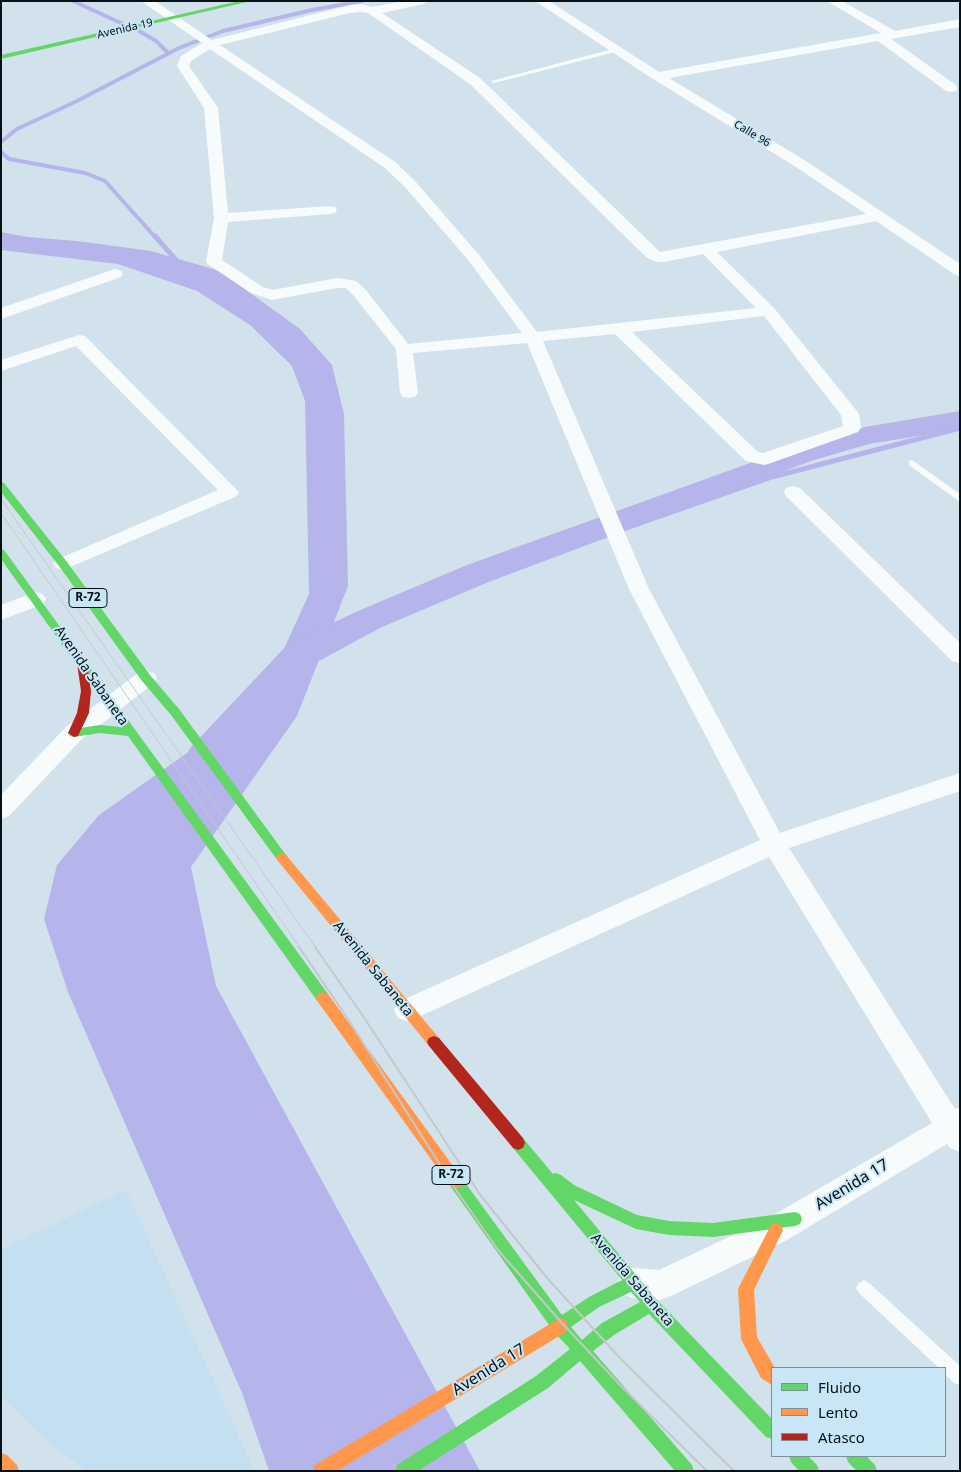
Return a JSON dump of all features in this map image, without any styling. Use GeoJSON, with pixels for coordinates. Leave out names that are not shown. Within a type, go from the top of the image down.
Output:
{"type":"FeatureCollection","features":[{"type":"Feature","properties":{"kind":"main road","name":"Avenida 19"},"geometry":{"type":"LineString","coordinates":[[1,57],[248,1]]}},
{"type":"Feature","properties":{"kind":"main road","name":"Avenida Sabaneta"},"geometry":{"type":"LineString","coordinates":[[1,485],[64,564],[146,678],[175,712],[274,848],[525,1154],[771,1430]]}},
{"type":"Feature","properties":{"kind":"main road","name":"Avenida Sabaneta"},"geometry":{"type":"LineString","coordinates":[[1,552],[82,661],[111,705],[560,1326],[686,1471]]}},
{"type":"Feature","properties":{"kind":"main road"},"geometry":{"type":"LineString","coordinates":[[74,733],[83,712],[86,691],[82,661]]}},
{"type":"Feature","properties":{"kind":"main road"},"geometry":{"type":"LineString","coordinates":[[74,733],[100,729],[132,734]]}},
{"type":"Feature","properties":{"kind":"main road"},"geometry":{"type":"LineString","coordinates":[[525,1154],[569,1190],[636,1222],[669,1228],[714,1230],[785,1225]]}},
{"type":"Feature","properties":{"kind":"main road"},"geometry":{"type":"LineString","coordinates":[[771,1376],[749,1339],[746,1289],[785,1225]]}},
{"type":"Feature","properties":{"kind":"main road","name":"Avenida 17"},"geometry":{"type":"LineString","coordinates":[[321,1471],[468,1383],[560,1326],[594,1302],[648,1291]]}},
{"type":"Feature","properties":{"kind":"main road","name":"Avenida 17"},"geometry":{"type":"LineString","coordinates":[[403,1471],[542,1382],[608,1330],[648,1291]]}},
{"type":"Feature","properties":{"kind":"main road"},"geometry":{"type":"LineString","coordinates":[[797,1457],[811,1471]]}},
{"type":"Feature","properties":{"kind":"main road"},"geometry":{"type":"LineString","coordinates":[[855,1457],[869,1471]]}},
{"type":"Feature","properties":{"kind":"main road"},"geometry":{"type":"LineString","coordinates":[[1,1461],[11,1471]]}},
{"type":"Feature","properties":{"kind":"street"},"geometry":{"type":"LineString","coordinates":[[147,1],[390,165],[410,184],[474,258],[533,337],[639,589],[774,844],[956,1129]]}},
{"type":"Feature","properties":{"kind":"street"},"geometry":{"type":"LineString","coordinates":[[372,11],[423,1]]}},
{"type":"Feature","properties":{"kind":"street","name":"Calle 96"},"geometry":{"type":"LineString","coordinates":[[542,1],[657,76],[801,164],[960,271]]}},
{"type":"Feature","properties":{"kind":"street"},"geometry":{"type":"LineString","coordinates":[[833,1],[892,34]]}},
{"type":"Feature","properties":{"kind":"street"},"geometry":{"type":"LineString","coordinates":[[409,393],[404,349],[359,292],[350,284],[337,283],[272,295],[257,290],[214,262],[221,218],[212,108],[183,66],[185,59],[209,44],[350,9],[361,8],[372,11],[475,81],[651,254],[664,258],[876,216]]}},
{"type":"Feature","properties":{"kind":"street"},"geometry":{"type":"LineString","coordinates":[[657,76],[960,23]]}},
{"type":"Feature","properties":{"kind":"street"},"geometry":{"type":"LineString","coordinates":[[879,36],[951,88]]}},
{"type":"Feature","properties":{"kind":"street"},"geometry":{"type":"LineString","coordinates":[[221,218],[330,210]]}},
{"type":"Feature","properties":{"kind":"street"},"geometry":{"type":"LineString","coordinates":[[619,329],[740,448],[752,457],[764,459],[852,428],[850,414],[768,311],[706,249]]}},
{"type":"Feature","properties":{"kind":"street"},"geometry":{"type":"LineString","coordinates":[[1,314],[115,274]]}},
{"type":"Feature","properties":{"kind":"street"},"geometry":{"type":"LineString","coordinates":[[404,349],[619,329],[768,311]]}},
{"type":"Feature","properties":{"kind":"street"},"geometry":{"type":"LineString","coordinates":[[1,366],[79,340],[230,492],[64,564]]}},
{"type":"Feature","properties":{"kind":"street"},"geometry":{"type":"LineString","coordinates":[[793,492],[960,656]]}},
{"type":"Feature","properties":{"kind":"street"},"geometry":{"type":"LineString","coordinates":[[1,613],[36,599]]}},
{"type":"Feature","properties":{"kind":"street"},"geometry":{"type":"LineString","coordinates":[[6,800],[74,733],[146,678]]}},
{"type":"Feature","properties":{"kind":"street"},"geometry":{"type":"LineString","coordinates":[[407,1010],[774,844],[960,782]]}},
{"type":"Feature","properties":{"kind":"street","name":"Avenida 17"},"geometry":{"type":"LineString","coordinates":[[648,1291],[785,1225],[956,1129]]}},
{"type":"Feature","properties":{"kind":"lane"},"geometry":{"type":"LineString","coordinates":[[494,81],[617,50]]}},
{"type":"Feature","properties":{"kind":"lane"},"geometry":{"type":"LineString","coordinates":[[912,463],[960,499]]}},
{"type":"Feature","properties":{"kind":"lane"},"geometry":{"type":"LineString","coordinates":[[864,1288],[960,1376]]}},
{"type":"Feature","properties":{"kind":"shaded area"},"geometry":{"type":"Polygon","coordinates":[[[126,1190],[255,1471],[86,1471],[53,1446],[1,1397],[1,1249],[126,1190]]]}},
{"type":"Feature","properties":{"kind":"water"},"geometry":{"type":"Polygon","coordinates":[[[1,232],[27,237],[77,241],[151,251],[220,271],[300,329],[332,365],[344,414],[348,586],[297,716],[191,867],[216,986],[480,1471],[269,1471],[242,1393],[68,992],[44,919],[57,865],[99,815],[218,731],[256,710],[309,594],[305,401],[292,366],[250,325],[197,291],[118,264],[1,250],[1,232]]]}},
{"type":"Feature","properties":{"kind":"waterway"},"geometry":{"type":"LineString","coordinates":[[73,1],[123,24]]}},
{"type":"Feature","properties":{"kind":"waterway"},"geometry":{"type":"LineString","coordinates":[[1,142],[17,129],[77,101],[179,48],[223,31],[312,10],[362,1]]}},
{"type":"Feature","properties":{"kind":"waterway"},"geometry":{"type":"LineString","coordinates":[[139,31],[156,41],[168,53]]}},
{"type":"Feature","properties":{"kind":"waterway"},"geometry":{"type":"LineString","coordinates":[[1,152],[9,159],[85,173],[105,181],[156,238]]}},
{"type":"Feature","properties":{"kind":"waterway"},"geometry":{"type":"LineString","coordinates":[[155,236],[176,260]]}},
{"type":"Feature","properties":{"kind":"waterway"},"geometry":{"type":"LineString","coordinates":[[301,653],[370,619],[479,573],[800,455],[865,436],[960,420]]}},
{"type":"Feature","properties":{"kind":"waterway"},"geometry":{"type":"LineString","coordinates":[[575,546],[772,477],[960,428]]}},
{"type":"Feature","properties":{"kind":"waterway"},"geometry":{"type":"LineString","coordinates":[[320,657],[410,608],[578,545]]}},
{"type":"Feature","properties":{"kind":"waterway"},"geometry":{"type":"LineString","coordinates":[[204,757],[300,654]]}},
{"type":"Feature","properties":{"kind":"tram line"},"geometry":{"type":"LineString","coordinates":[[1,499],[316,948]]}},
{"type":"Feature","properties":{"kind":"tram line"},"geometry":{"type":"LineString","coordinates":[[1,513],[300,948]]}},
{"type":"Feature","properties":{"kind":"tram line"},"geometry":{"type":"LineString","coordinates":[[299,947],[348,1019],[454,1187],[498,1250],[561,1322],[621,1386],[707,1471]]}},
{"type":"Feature","properties":{"kind":"tram line"},"geometry":{"type":"LineString","coordinates":[[315,947],[361,1013],[481,1196],[548,1279],[620,1358],[734,1471]]}},
{"type":"Feature","properties":{"kind":"traffic: fast"},"geometry":{"type":"LineString","coordinates":[[1,57],[248,1]]}},
{"type":"Feature","properties":{"kind":"traffic: fast"},"geometry":{"type":"LineString","coordinates":[[1,485],[63,564],[146,678],[175,712],[282,858]]}},
{"type":"Feature","properties":{"kind":"traffic: fast"},"geometry":{"type":"LineString","coordinates":[[1,552],[323,998]]}},
{"type":"Feature","properties":{"kind":"traffic: fast"},"geometry":{"type":"LineString","coordinates":[[74,733],[100,729],[131,732]]}},
{"type":"Feature","properties":{"kind":"traffic: fast"},"geometry":{"type":"LineString","coordinates":[[518,1143],[651,1304],[771,1430]]}},
{"type":"Feature","properties":{"kind":"traffic: fast"},"geometry":{"type":"LineString","coordinates":[[556,1180],[569,1190],[636,1222],[669,1228],[713,1230],[795,1219]]}},
{"type":"Feature","properties":{"kind":"traffic: fast"},"geometry":{"type":"LineString","coordinates":[[456,1182],[560,1326],[686,1471]]}},
{"type":"Feature","properties":{"kind":"traffic: fast"},"geometry":{"type":"LineString","coordinates":[[560,1326],[594,1302],[633,1283]]}},
{"type":"Feature","properties":{"kind":"traffic: fast"},"geometry":{"type":"LineString","coordinates":[[403,1471],[542,1382],[608,1329],[651,1304]]}},
{"type":"Feature","properties":{"kind":"traffic: fast"},"geometry":{"type":"LineString","coordinates":[[798,1457],[811,1471]]}},
{"type":"Feature","properties":{"kind":"traffic: fast"},"geometry":{"type":"LineString","coordinates":[[855,1457],[869,1471]]}},
{"type":"Feature","properties":{"kind":"traffic: slow"},"geometry":{"type":"LineString","coordinates":[[282,858],[434,1042]]}},
{"type":"Feature","properties":{"kind":"traffic: slow"},"geometry":{"type":"LineString","coordinates":[[323,998],[456,1182]]}},
{"type":"Feature","properties":{"kind":"traffic: slow"},"geometry":{"type":"LineString","coordinates":[[771,1376],[749,1339],[746,1289],[776,1230]]}},
{"type":"Feature","properties":{"kind":"traffic: slow"},"geometry":{"type":"LineString","coordinates":[[321,1471],[560,1326]]}},
{"type":"Feature","properties":{"kind":"traffic: slow"},"geometry":{"type":"LineString","coordinates":[[1,1461],[11,1471]]}},
{"type":"Feature","properties":{"kind":"traffic: jam"},"geometry":{"type":"LineString","coordinates":[[74,733],[83,713],[86,691],[82,663]]}},
{"type":"Feature","properties":{"kind":"traffic: jam"},"geometry":{"type":"LineString","coordinates":[[434,1042],[518,1143]]}}]}
